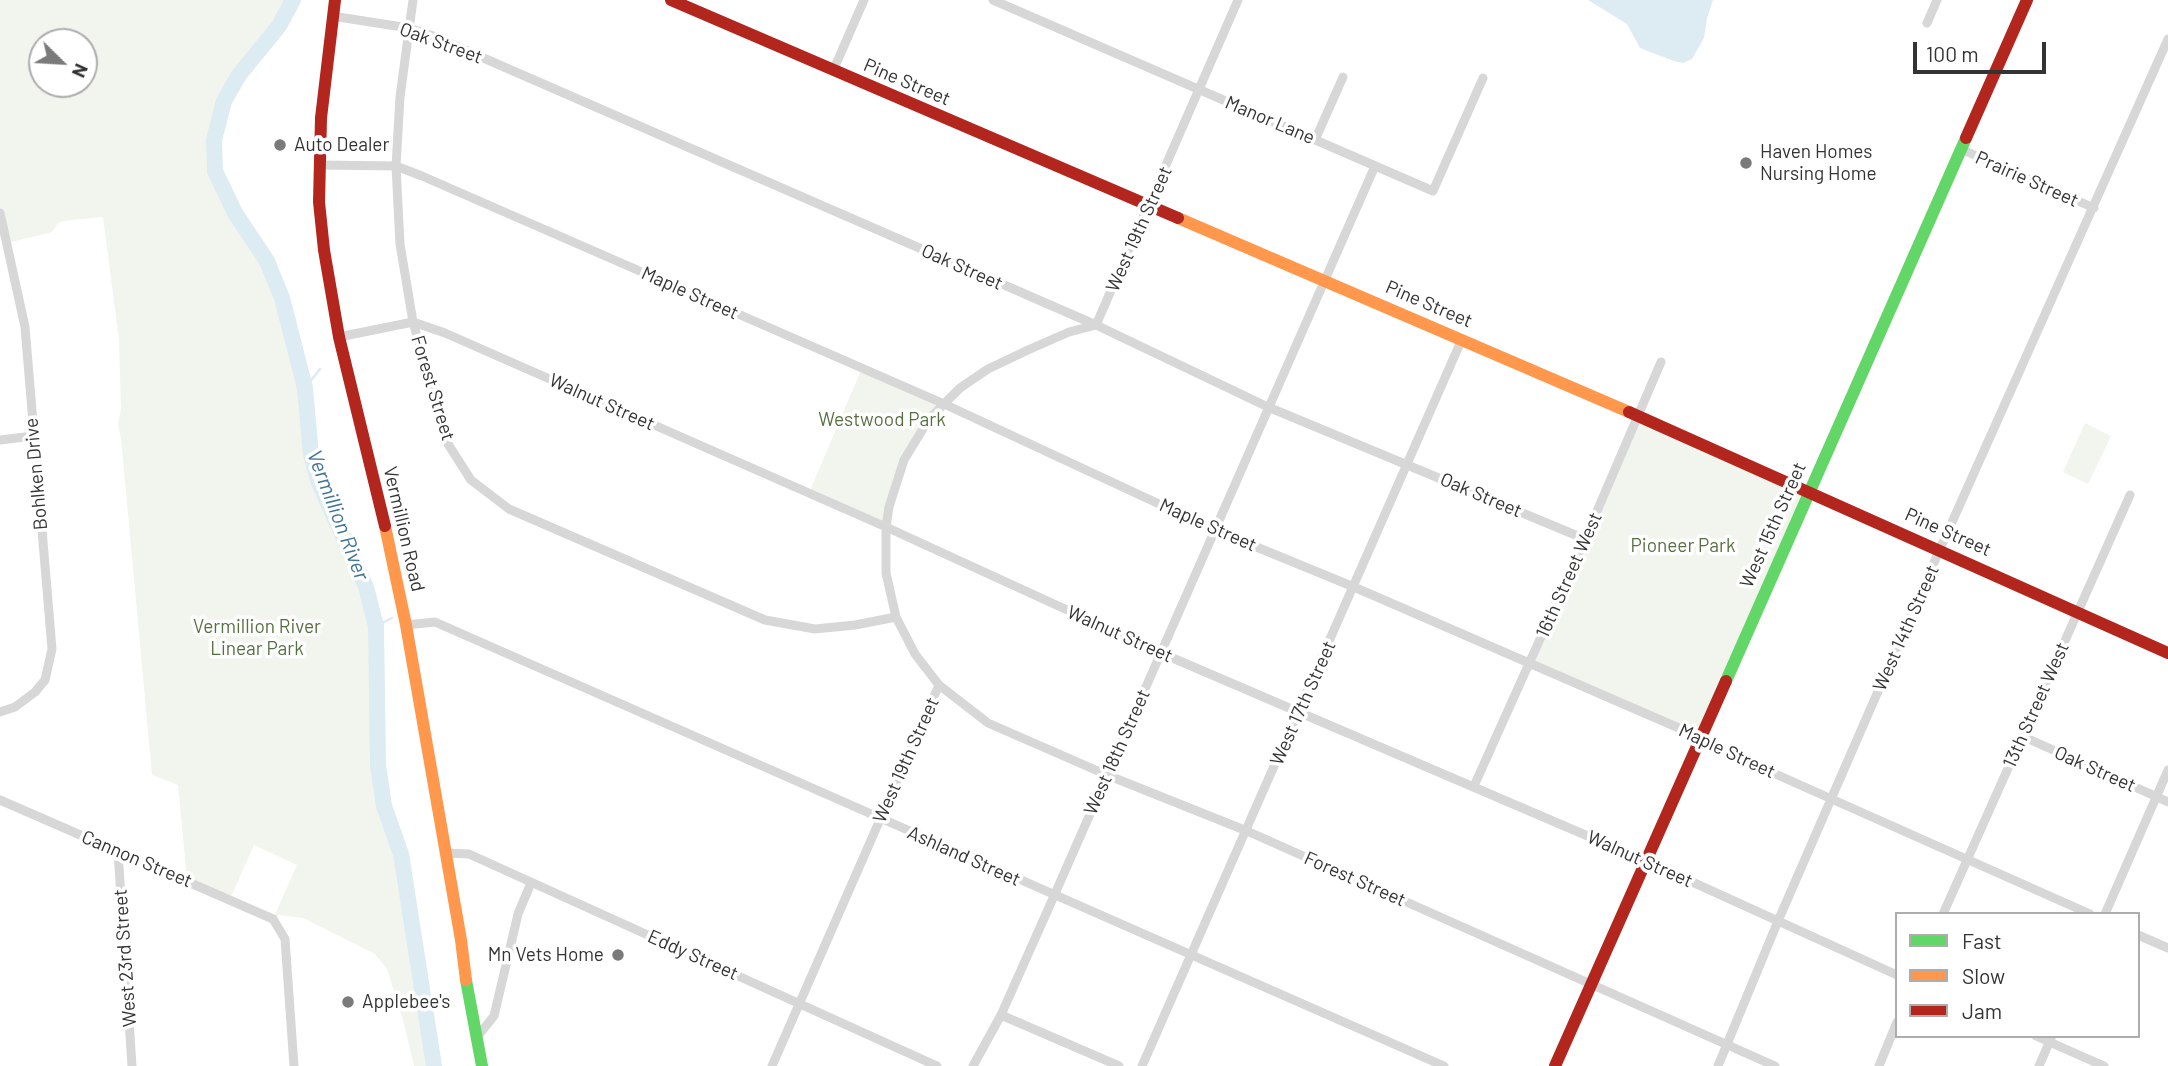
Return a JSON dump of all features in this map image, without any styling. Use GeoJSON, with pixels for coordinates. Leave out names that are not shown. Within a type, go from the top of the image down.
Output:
{"type":"FeatureCollection","features":[{"type":"Feature","properties":{"kind":"street","name":"Vermillion Road"},"geometry":{"type":"LineString","coordinates":[[335,0],[325,65],[319,165],[319,202],[324,250],[339,337],[406,625],[482,1066]]}},
{"type":"Feature","properties":{"kind":"street","name":"Forest Street"},"geometry":{"type":"LineString","coordinates":[[413,0],[400,97],[396,166],[400,244],[413,322],[448,444],[471,480],[509,509],[765,620],[815,629],[896,617]]}},
{"type":"Feature","properties":{"kind":"street","name":"Pine Street"},"geometry":{"type":"LineString","coordinates":[[671,0],[686,3],[833,71],[1637,415],[2168,653]]}},
{"type":"Feature","properties":{"kind":"street"},"geometry":{"type":"LineString","coordinates":[[833,71],[864,0]]}},
{"type":"Feature","properties":{"kind":"street","name":"Manor Lane"},"geometry":{"type":"LineString","coordinates":[[993,0],[1433,191],[1483,78]]}},
{"type":"Feature","properties":{"kind":"street","name":"West 19th Street"},"geometry":{"type":"LineString","coordinates":[[772,1066],[939,685],[915,654],[896,617],[886,573],[886,527],[892,493],[904,460],[929,418],[942,403],[988,369],[1069,332],[1096,326],[1238,0]]}},
{"type":"Feature","properties":{"kind":"street"},"geometry":{"type":"LineString","coordinates":[[1927,23],[1937,0]]}},
{"type":"Feature","properties":{"kind":"street","name":"West 15th Street"},"geometry":{"type":"LineString","coordinates":[[1555,1066],[2027,0]]}},
{"type":"Feature","properties":{"kind":"street","name":"Oak Street"},"geometry":{"type":"LineString","coordinates":[[332,16],[409,28],[433,36],[1096,326],[1268,407],[1585,539]]}},
{"type":"Feature","properties":{"kind":"street","name":"West 14th Street"},"geometry":{"type":"LineString","coordinates":[[1718,1066],[1940,549],[2168,39]]}},
{"type":"Feature","properties":{"kind":"street"},"geometry":{"type":"LineString","coordinates":[[1315,140],[1343,77]]}},
{"type":"Feature","properties":{"kind":"street","name":"Prairie Street"},"geometry":{"type":"LineString","coordinates":[[1961,149],[2094,208]]}},
{"type":"Feature","properties":{"kind":"street","name":"Maple Street"},"geometry":{"type":"LineString","coordinates":[[319,165],[396,166],[942,403],[1215,530],[1530,662],[2086,912]]}},
{"type":"Feature","properties":{"kind":"street","name":"West 18th Street"},"geometry":{"type":"LineString","coordinates":[[973,1066],[1001,1015],[1375,166]]}},
{"type":"Feature","properties":{"kind":"street","name":"Bohlken Drive"},"geometry":{"type":"LineString","coordinates":[[0,213],[24,327],[52,649],[45,680],[35,692],[15,706],[0,712]]}},
{"type":"Feature","properties":{"kind":"street"},"geometry":{"type":"LineString","coordinates":[[339,337],[413,322]]}},
{"type":"Feature","properties":{"kind":"street","name":"Walnut Street"},"geometry":{"type":"LineString","coordinates":[[413,322],[457,338],[886,527],[1161,653],[1646,861],[1895,974]]}},
{"type":"Feature","properties":{"kind":"street","name":"West 17th Street"},"geometry":{"type":"LineString","coordinates":[[1142,1066],[1462,339]]}},
{"type":"Feature","properties":{"kind":"street","name":"16th Street West"},"geometry":{"type":"LineString","coordinates":[[1474,786],[1661,362]]}},
{"type":"Feature","properties":{"kind":"street"},"geometry":{"type":"LineString","coordinates":[[0,440],[33,436]]}},
{"type":"Feature","properties":{"kind":"street","name":"13th Street West"},"geometry":{"type":"LineString","coordinates":[[1944,912],[2130,495]]}},
{"type":"Feature","properties":{"kind":"street","name":"Ashland Street"},"geometry":{"type":"LineString","coordinates":[[406,625],[435,622],[1444,1066]]}},
{"type":"Feature","properties":{"kind":"street","name":"Forest Street"},"geometry":{"type":"LineString","coordinates":[[939,685],[988,723],[1107,775],[1247,831],[1775,1066]]}},
{"type":"Feature","properties":{"kind":"street","name":"Oak Street"},"geometry":{"type":"LineString","coordinates":[[2022,736],[2168,802]]}},
{"type":"Feature","properties":{"kind":"street"},"geometry":{"type":"LineString","coordinates":[[2106,912],[2168,770]]}},
{"type":"Feature","properties":{"kind":"street","name":"Cannon Street"},"geometry":{"type":"LineString","coordinates":[[0,800],[273,919],[285,939],[295,1066]]}},
{"type":"Feature","properties":{"kind":"street","name":"West 23rd Street"},"geometry":{"type":"LineString","coordinates":[[118,851],[132,1066]]}},
{"type":"Feature","properties":{"kind":"street","name":"Eddy Street"},"geometry":{"type":"LineString","coordinates":[[447,853],[469,855],[937,1066]]}},
{"type":"Feature","properties":{"kind":"street"},"geometry":{"type":"LineString","coordinates":[[471,1066],[476,1038],[494,1016],[518,914],[531,883]]}},
{"type":"Feature","properties":{"kind":"street"},"geometry":{"type":"LineString","coordinates":[[2140,936],[2168,948]]}},
{"type":"Feature","properties":{"kind":"street"},"geometry":{"type":"LineString","coordinates":[[1001,1015],[1119,1066]]}},
{"type":"Feature","properties":{"kind":"street"},"geometry":{"type":"LineString","coordinates":[[1879,1066],[1895,1028]]}},
{"type":"Feature","properties":{"kind":"street"},"geometry":{"type":"LineString","coordinates":[[2039,1066],[2050,1039],[2104,1066]]}},
{"type":"Feature","properties":{"kind":"green space","name":"Vermillion River Linear Park"},"geometry":{"type":"Polygon","coordinates":[[[0,0],[293,0],[279,26],[239,74],[224,101],[214,140],[215,171],[235,213],[267,261],[282,298],[305,388],[311,455],[319,483],[366,587],[376,625],[378,766],[384,806],[401,854],[434,1066],[414,1066],[387,969],[375,954],[303,918],[279,915],[273,919],[297,865],[254,845],[230,899],[187,880],[178,785],[152,775],[118,425],[121,408],[119,340],[103,217],[64,221],[58,223],[52,232],[7,243],[0,213],[0,0]]]}},
{"type":"Feature","properties":{"kind":"green space","name":"Westwood Park"},"geometry":{"type":"Polygon","coordinates":[[[862,368],[942,403],[913,442],[886,527],[809,493],[862,368]]]}},
{"type":"Feature","properties":{"kind":"green space","name":"Pioneer Park"},"geometry":{"type":"Polygon","coordinates":[[[1638,416],[1809,492],[1699,740],[1530,662],[1638,416]]]}},
{"type":"Feature","properties":{"kind":"green space"},"geometry":{"type":"Polygon","coordinates":[[[2085,423],[2111,436],[2088,484],[2063,472],[2085,423]]]}},
{"type":"Feature","properties":{"kind":"shaded area"},"geometry":{"type":"Polygon","coordinates":[[[1588,0],[1713,0],[1704,38],[1692,59],[1683,63],[1640,48],[1627,24],[1588,0]]]}},
{"type":"Feature","properties":{"kind":"waterway","name":"Vermillion River"},"geometry":{"type":"LineString","coordinates":[[293,0],[279,26],[239,75],[224,101],[214,140],[215,171],[235,213],[267,261],[282,298],[305,388],[311,455],[319,483],[366,587],[376,626],[378,765],[384,806],[401,854],[434,1066]]}},
{"type":"Feature","properties":{"kind":"waterway"},"geometry":{"type":"LineString","coordinates":[[305,388],[320,369]]}},
{"type":"Feature","properties":{"kind":"waterway"},"geometry":{"type":"LineString","coordinates":[[376,626],[392,618]]}},
{"type":"Feature","properties":{"kind":"traffic: fast"},"geometry":{"type":"LineString","coordinates":[[1726,681],[1966,138]]}},
{"type":"Feature","properties":{"kind":"traffic: fast"},"geometry":{"type":"LineString","coordinates":[[466,980],[482,1066]]}},
{"type":"Feature","properties":{"kind":"traffic: slow"},"geometry":{"type":"LineString","coordinates":[[1178,218],[1629,412]]}},
{"type":"Feature","properties":{"kind":"traffic: slow"},"geometry":{"type":"LineString","coordinates":[[385,526],[406,625],[466,980]]}},
{"type":"Feature","properties":{"kind":"traffic: jam"},"geometry":{"type":"LineString","coordinates":[[335,0],[321,118],[319,202],[339,337],[385,526]]}},
{"type":"Feature","properties":{"kind":"traffic: jam"},"geometry":{"type":"LineString","coordinates":[[671,0],[1178,218]]}},
{"type":"Feature","properties":{"kind":"traffic: jam"},"geometry":{"type":"LineString","coordinates":[[1966,138],[2027,0]]}},
{"type":"Feature","properties":{"kind":"traffic: jam"},"geometry":{"type":"LineString","coordinates":[[1629,412],[2168,653]]}},
{"type":"Feature","properties":{"kind":"traffic: jam"},"geometry":{"type":"LineString","coordinates":[[1555,1066],[1726,681]]}},
{"type":"Feature","properties":{"kind":"place","name":"Auto Dealer"},"geometry":{"type":"Point","coordinates":[280,145]}},
{"type":"Feature","properties":{"kind":"place","name":"Haven Homes Nursing Home"},"geometry":{"type":"Point","coordinates":[1746,163]}},
{"type":"Feature","properties":{"kind":"place","name":"Mn Vets Home"},"geometry":{"type":"Point","coordinates":[618,955]}},
{"type":"Feature","properties":{"kind":"place","name":"Applebee's"},"geometry":{"type":"Point","coordinates":[348,1002]}}]}
